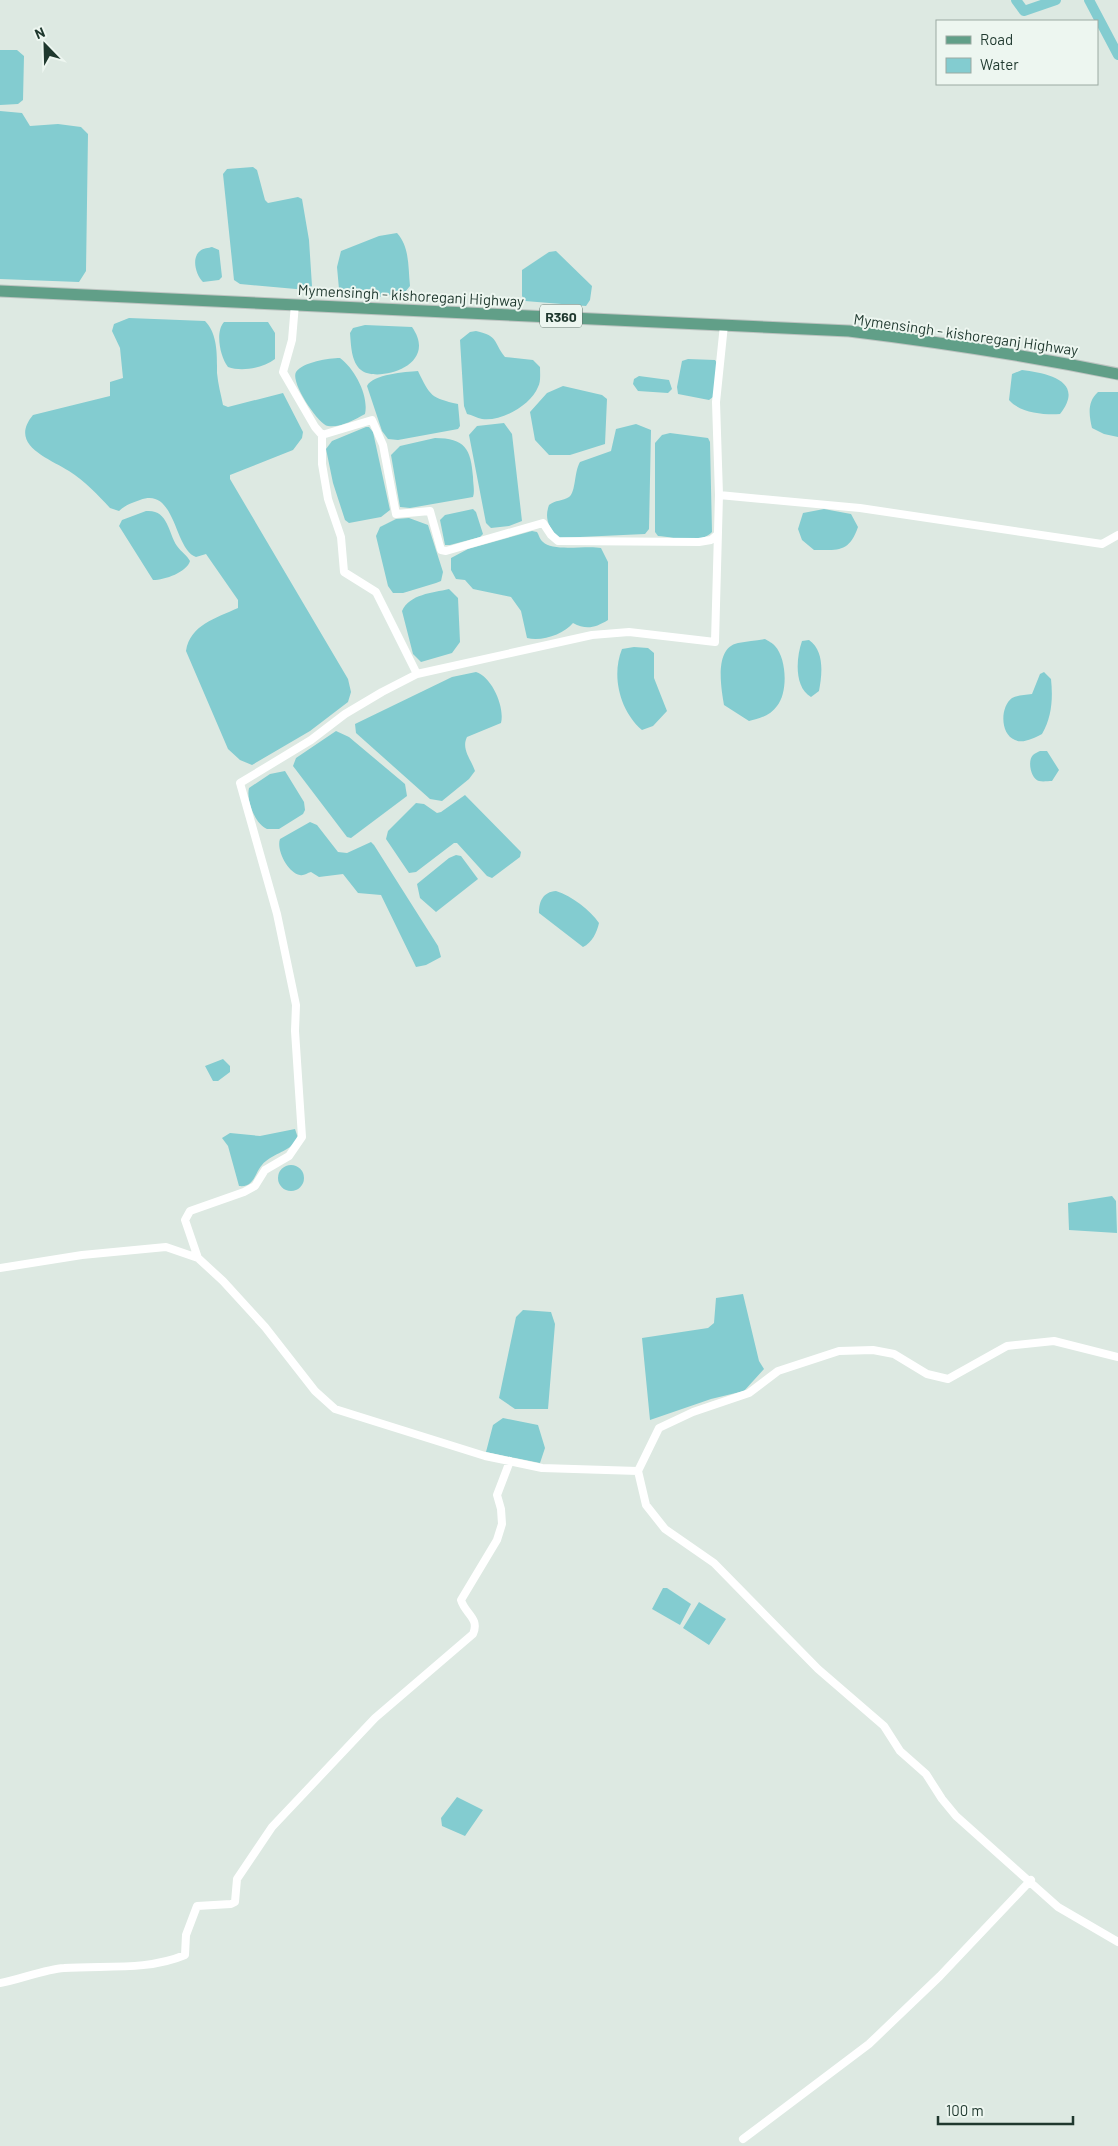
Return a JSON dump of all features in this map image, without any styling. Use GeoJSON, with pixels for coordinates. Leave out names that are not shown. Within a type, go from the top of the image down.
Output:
{"type":"FeatureCollection","features":[{"type":"Feature","properties":{"kind":"main road","name":"Mymensingh - kishoreganj Highway"},"geometry":{"type":"LineString","coordinates":[[0,291],[849,331],[1036,357],[1118,374]]}},
{"type":"Feature","properties":{"kind":"street"},"geometry":{"type":"LineString","coordinates":[[295,304],[294,328],[283,372],[322,435],[322,464],[328,500],[341,537],[344,572],[376,592],[417,674]]}},
{"type":"Feature","properties":{"kind":"street"},"geometry":{"type":"LineString","coordinates":[[198,1258],[185,1220],[190,1211],[244,1192],[255,1186],[265,1170],[289,1156],[302,1136],[295,1030],[296,1005],[277,914],[240,783],[311,740],[345,714],[417,674],[592,636],[629,632],[715,642],[719,495],[716,402],[724,325]]}},
{"type":"Feature","properties":{"kind":"street"},"geometry":{"type":"LineString","coordinates":[[322,435],[372,420],[383,445],[396,514],[430,511],[441,550],[446,551],[543,523],[551,536],[558,541],[699,542],[711,540],[717,535]]}},
{"type":"Feature","properties":{"kind":"street"},"geometry":{"type":"LineString","coordinates":[[719,495],[860,508],[1102,544],[1118,535]]}},
{"type":"Feature","properties":{"kind":"street"},"geometry":{"type":"LineString","coordinates":[[0,1268],[82,1255],[166,1246],[198,1258],[223,1282],[265,1328],[314,1392],[334,1409],[485,1456],[542,1468],[638,1471]]}},
{"type":"Feature","properties":{"kind":"street"},"geometry":{"type":"LineString","coordinates":[[1118,1357],[1054,1341],[1007,1346],[948,1379],[927,1374],[894,1354],[873,1350],[840,1351],[778,1371],[750,1393],[693,1412],[659,1428],[638,1471],[646,1505],[664,1529],[714,1563],[818,1669],[884,1726],[900,1751],[926,1774],[942,1799],[956,1816],[1058,1906],[1118,1942]]}},
{"type":"Feature","properties":{"kind":"street"},"geometry":{"type":"LineString","coordinates":[[0,1984],[61,1968],[138,1966],[172,1961],[185,1955],[186,1935],[196,1906],[231,1904],[235,1902],[237,1879],[272,1827],[375,1718],[473,1634],[476,1626],[474,1619],[463,1606],[461,1600],[498,1540],[502,1524],[497,1494],[510,1461]]}},
{"type":"Feature","properties":{"kind":"street"},"geometry":{"type":"LineString","coordinates":[[743,2138],[869,2044],[940,1976],[1030,1880]]}},
{"type":"Feature","properties":{"kind":"water"},"geometry":{"type":"Polygon","coordinates":[[[0,50],[17,50],[24,56],[23,100],[18,104],[0,105],[0,50]]]}},
{"type":"Feature","properties":{"kind":"water"},"geometry":{"type":"Polygon","coordinates":[[[0,111],[22,113],[30,126],[58,124],[81,127],[88,134],[86,271],[79,282],[0,279],[0,111]]]}},
{"type":"Feature","properties":{"kind":"water"},"geometry":{"type":"Polygon","coordinates":[[[253,167],[257,170],[265,200],[268,203],[298,197],[302,199],[309,240],[312,286],[307,290],[240,284],[234,280],[223,174],[227,169],[253,167]]]}},
{"type":"Feature","properties":{"kind":"water"},"geometry":{"type":"Polygon","coordinates":[[[397,233],[404,245],[408,258],[410,286],[405,292],[380,297],[361,297],[353,296],[339,289],[337,267],[341,251],[379,236],[397,233]]]}},
{"type":"Feature","properties":{"kind":"water"},"geometry":{"type":"Polygon","coordinates":[[[212,247],[219,250],[222,277],[219,280],[203,282],[198,275],[195,262],[197,254],[201,250],[212,247]]]}},
{"type":"Feature","properties":{"kind":"water"},"geometry":{"type":"Polygon","coordinates":[[[556,251],[592,286],[590,300],[586,306],[525,301],[522,296],[522,270],[549,252],[556,251]]]}},
{"type":"Feature","properties":{"kind":"water"},"geometry":{"type":"Polygon","coordinates":[[[129,318],[205,321],[215,339],[217,377],[223,405],[228,407],[283,393],[303,432],[302,438],[293,450],[230,475],[230,479],[348,679],[351,692],[348,702],[310,731],[252,765],[240,760],[228,749],[186,651],[188,642],[198,629],[213,619],[238,608],[238,600],[206,554],[196,557],[189,552],[168,510],[161,502],[152,498],[131,503],[119,511],[110,508],[80,479],[34,449],[25,435],[27,425],[33,415],[110,396],[110,382],[123,378],[120,348],[112,331],[114,324],[129,318]]]}},
{"type":"Feature","properties":{"kind":"water"},"geometry":{"type":"Polygon","coordinates":[[[224,322],[268,322],[275,333],[275,359],[265,365],[252,368],[228,367],[223,357],[219,338],[221,326],[224,322]]]}},
{"type":"Feature","properties":{"kind":"water"},"geometry":{"type":"Polygon","coordinates":[[[365,325],[412,327],[418,341],[418,352],[412,362],[391,373],[369,374],[361,370],[353,358],[350,333],[353,328],[365,325]]]}},
{"type":"Feature","properties":{"kind":"water"},"geometry":{"type":"Polygon","coordinates":[[[476,331],[492,337],[505,357],[533,360],[540,367],[540,383],[534,394],[522,406],[498,418],[478,418],[467,414],[464,406],[460,340],[470,332],[476,331]]]}},
{"type":"Feature","properties":{"kind":"water"},"geometry":{"type":"Polygon","coordinates":[[[340,358],[351,369],[360,383],[365,399],[365,414],[342,425],[328,426],[312,411],[301,393],[295,377],[299,369],[310,363],[340,358]]]}},
{"type":"Feature","properties":{"kind":"water"},"geometry":{"type":"Polygon","coordinates":[[[688,359],[715,360],[719,366],[713,397],[709,400],[678,394],[677,387],[682,361],[688,359]]]}},
{"type":"Feature","properties":{"kind":"water"},"geometry":{"type":"Polygon","coordinates":[[[1022,370],[1052,377],[1066,386],[1069,394],[1067,403],[1060,414],[1047,414],[1026,410],[1019,408],[1009,400],[1012,374],[1022,370]]]}},
{"type":"Feature","properties":{"kind":"water"},"geometry":{"type":"Polygon","coordinates":[[[418,371],[432,395],[458,404],[460,426],[458,429],[398,440],[388,439],[382,431],[367,386],[370,382],[382,376],[418,371]]]}},
{"type":"Feature","properties":{"kind":"water"},"geometry":{"type":"Polygon","coordinates":[[[639,376],[669,380],[672,389],[668,393],[638,391],[633,384],[634,379],[639,376]]]}},
{"type":"Feature","properties":{"kind":"water"},"geometry":{"type":"Polygon","coordinates":[[[563,386],[602,395],[607,399],[605,444],[570,455],[549,455],[535,440],[530,412],[547,393],[563,386]]]}},
{"type":"Feature","properties":{"kind":"water"},"geometry":{"type":"Polygon","coordinates":[[[1098,392],[1118,392],[1118,437],[1104,434],[1092,428],[1090,404],[1098,392]]]}},
{"type":"Feature","properties":{"kind":"water"},"geometry":{"type":"Polygon","coordinates":[[[504,423],[512,434],[522,521],[509,526],[491,528],[486,523],[469,435],[477,426],[504,423]]]}},
{"type":"Feature","properties":{"kind":"water"},"geometry":{"type":"Polygon","coordinates":[[[636,424],[651,430],[649,529],[645,534],[558,538],[548,523],[549,505],[569,497],[580,462],[611,451],[616,429],[636,424]]]}},
{"type":"Feature","properties":{"kind":"water"},"geometry":{"type":"Polygon","coordinates":[[[369,427],[373,432],[390,510],[381,517],[349,523],[345,520],[333,483],[326,449],[332,441],[369,427]]]}},
{"type":"Feature","properties":{"kind":"water"},"geometry":{"type":"Polygon","coordinates":[[[670,433],[708,438],[710,442],[712,532],[701,538],[686,539],[658,536],[655,532],[655,443],[662,435],[670,433]]]}},
{"type":"Feature","properties":{"kind":"water"},"geometry":{"type":"Polygon","coordinates":[[[435,438],[453,440],[460,443],[468,452],[472,467],[473,497],[410,508],[400,507],[391,455],[400,446],[435,438]]]}},
{"type":"Feature","properties":{"kind":"water"},"geometry":{"type":"Polygon","coordinates":[[[473,509],[476,512],[483,534],[480,537],[445,545],[440,520],[445,515],[473,509]]]}},
{"type":"Feature","properties":{"kind":"water"},"geometry":{"type":"Polygon","coordinates":[[[824,509],[851,514],[858,527],[851,542],[846,546],[836,550],[814,550],[802,540],[798,529],[803,513],[824,509]]]}},
{"type":"Feature","properties":{"kind":"water"},"geometry":{"type":"Polygon","coordinates":[[[146,511],[153,511],[163,518],[177,546],[190,561],[185,569],[175,575],[153,580],[119,526],[122,520],[146,511]]]}},
{"type":"Feature","properties":{"kind":"water"},"geometry":{"type":"Polygon","coordinates":[[[409,518],[428,525],[443,572],[441,581],[403,593],[393,593],[388,586],[376,536],[380,527],[396,519],[409,518]]]}},
{"type":"Feature","properties":{"kind":"water"},"geometry":{"type":"Polygon","coordinates":[[[532,531],[537,532],[543,542],[554,547],[601,548],[608,562],[608,620],[590,627],[582,627],[573,623],[564,631],[546,638],[527,638],[521,611],[511,597],[473,589],[465,580],[456,579],[451,570],[451,558],[468,549],[532,531]]]}},
{"type":"Feature","properties":{"kind":"water"},"geometry":{"type":"Polygon","coordinates":[[[449,589],[458,598],[460,642],[452,653],[421,662],[413,654],[402,611],[410,601],[416,598],[449,589]]]}},
{"type":"Feature","properties":{"kind":"water"},"geometry":{"type":"Polygon","coordinates":[[[765,639],[774,645],[782,659],[785,676],[783,693],[781,700],[772,712],[761,718],[749,721],[724,705],[721,679],[722,660],[730,646],[765,639]]]}},
{"type":"Feature","properties":{"kind":"water"},"geometry":{"type":"Polygon","coordinates":[[[809,640],[818,650],[821,664],[819,691],[811,697],[805,692],[798,672],[798,656],[802,641],[809,640]]]}},
{"type":"Feature","properties":{"kind":"water"},"geometry":{"type":"Polygon","coordinates":[[[634,647],[648,648],[654,653],[654,678],[667,711],[653,726],[642,730],[634,722],[623,703],[618,681],[617,670],[622,649],[634,647]]]}},
{"type":"Feature","properties":{"kind":"water"},"geometry":{"type":"Polygon","coordinates":[[[476,672],[487,680],[496,693],[501,709],[501,723],[467,737],[465,746],[475,771],[469,779],[442,801],[430,799],[356,733],[355,724],[452,677],[476,672]]]}},
{"type":"Feature","properties":{"kind":"water"},"geometry":{"type":"Polygon","coordinates":[[[1044,672],[1051,679],[1052,693],[1050,714],[1045,728],[1042,734],[1032,739],[1025,741],[1015,740],[1010,737],[1004,726],[1005,708],[1012,698],[1032,694],[1040,674],[1044,672]]]}},
{"type":"Feature","properties":{"kind":"water"},"geometry":{"type":"Polygon","coordinates":[[[336,731],[349,737],[405,784],[407,796],[351,838],[347,837],[293,766],[296,758],[336,731]]]}},
{"type":"Feature","properties":{"kind":"water"},"geometry":{"type":"Polygon","coordinates":[[[1040,751],[1047,751],[1059,770],[1052,781],[1036,780],[1032,773],[1031,758],[1040,751]]]}},
{"type":"Feature","properties":{"kind":"water"},"geometry":{"type":"Polygon","coordinates":[[[285,771],[304,802],[305,810],[303,814],[279,829],[267,829],[259,822],[252,811],[248,793],[249,788],[270,774],[285,771]]]}},
{"type":"Feature","properties":{"kind":"water"},"geometry":{"type":"Polygon","coordinates":[[[465,795],[521,852],[520,857],[492,878],[487,876],[457,843],[454,843],[416,872],[409,873],[386,839],[388,831],[416,803],[424,804],[437,813],[465,795]]]}},
{"type":"Feature","properties":{"kind":"water"},"geometry":{"type":"Polygon","coordinates":[[[310,822],[317,825],[338,852],[347,853],[371,842],[374,845],[438,946],[441,957],[426,965],[416,967],[381,895],[358,893],[343,874],[319,877],[311,872],[301,875],[287,866],[281,855],[280,839],[310,822]]]}},
{"type":"Feature","properties":{"kind":"water"},"geometry":{"type":"Polygon","coordinates":[[[456,855],[461,856],[478,879],[436,912],[420,898],[417,884],[449,858],[456,855]]]}},
{"type":"Feature","properties":{"kind":"water"},"geometry":{"type":"Polygon","coordinates":[[[556,891],[580,904],[599,923],[594,937],[583,947],[539,913],[540,905],[545,895],[556,891]]]}},
{"type":"Feature","properties":{"kind":"water"},"geometry":{"type":"Polygon","coordinates":[[[223,1059],[230,1066],[230,1072],[218,1081],[213,1081],[205,1066],[223,1059]]]}},
{"type":"Feature","properties":{"kind":"water"},"geometry":{"type":"Polygon","coordinates":[[[295,1129],[298,1138],[292,1146],[266,1161],[249,1184],[239,1186],[228,1146],[222,1138],[230,1133],[260,1136],[295,1129]]]}},
{"type":"Feature","properties":{"kind":"water"},"geometry":{"type":"Polygon","coordinates":[[[291,1165],[301,1168],[304,1178],[301,1188],[291,1191],[281,1188],[278,1178],[281,1168],[291,1165]]]}},
{"type":"Feature","properties":{"kind":"water"},"geometry":{"type":"Polygon","coordinates":[[[1112,1196],[1116,1201],[1117,1233],[1069,1230],[1068,1203],[1112,1196]]]}},
{"type":"Feature","properties":{"kind":"water"},"geometry":{"type":"Polygon","coordinates":[[[743,1294],[759,1361],[764,1369],[744,1391],[711,1399],[650,1420],[642,1338],[708,1328],[714,1323],[716,1298],[743,1294]]]}},
{"type":"Feature","properties":{"kind":"water"},"geometry":{"type":"Polygon","coordinates":[[[523,1310],[551,1312],[555,1324],[548,1409],[515,1409],[499,1398],[516,1317],[523,1310]]]}},
{"type":"Feature","properties":{"kind":"water"},"geometry":{"type":"Polygon","coordinates":[[[503,1418],[538,1425],[545,1448],[540,1463],[486,1452],[493,1425],[503,1418]]]}},
{"type":"Feature","properties":{"kind":"water"},"geometry":{"type":"Polygon","coordinates":[[[663,1588],[667,1588],[691,1604],[680,1625],[652,1609],[663,1588]]]}},
{"type":"Feature","properties":{"kind":"water"},"geometry":{"type":"Polygon","coordinates":[[[699,1602],[726,1619],[709,1645],[683,1628],[699,1602]]]}},
{"type":"Feature","properties":{"kind":"water"},"geometry":{"type":"Polygon","coordinates":[[[457,1797],[483,1810],[465,1836],[442,1826],[441,1818],[457,1797]]]}},
{"type":"Feature","properties":{"kind":"waterway"},"geometry":{"type":"LineString","coordinates":[[1016,0],[1024,11],[1056,0]]}},
{"type":"Feature","properties":{"kind":"waterway"},"geometry":{"type":"LineString","coordinates":[[1089,0],[1118,55]]}}]}
